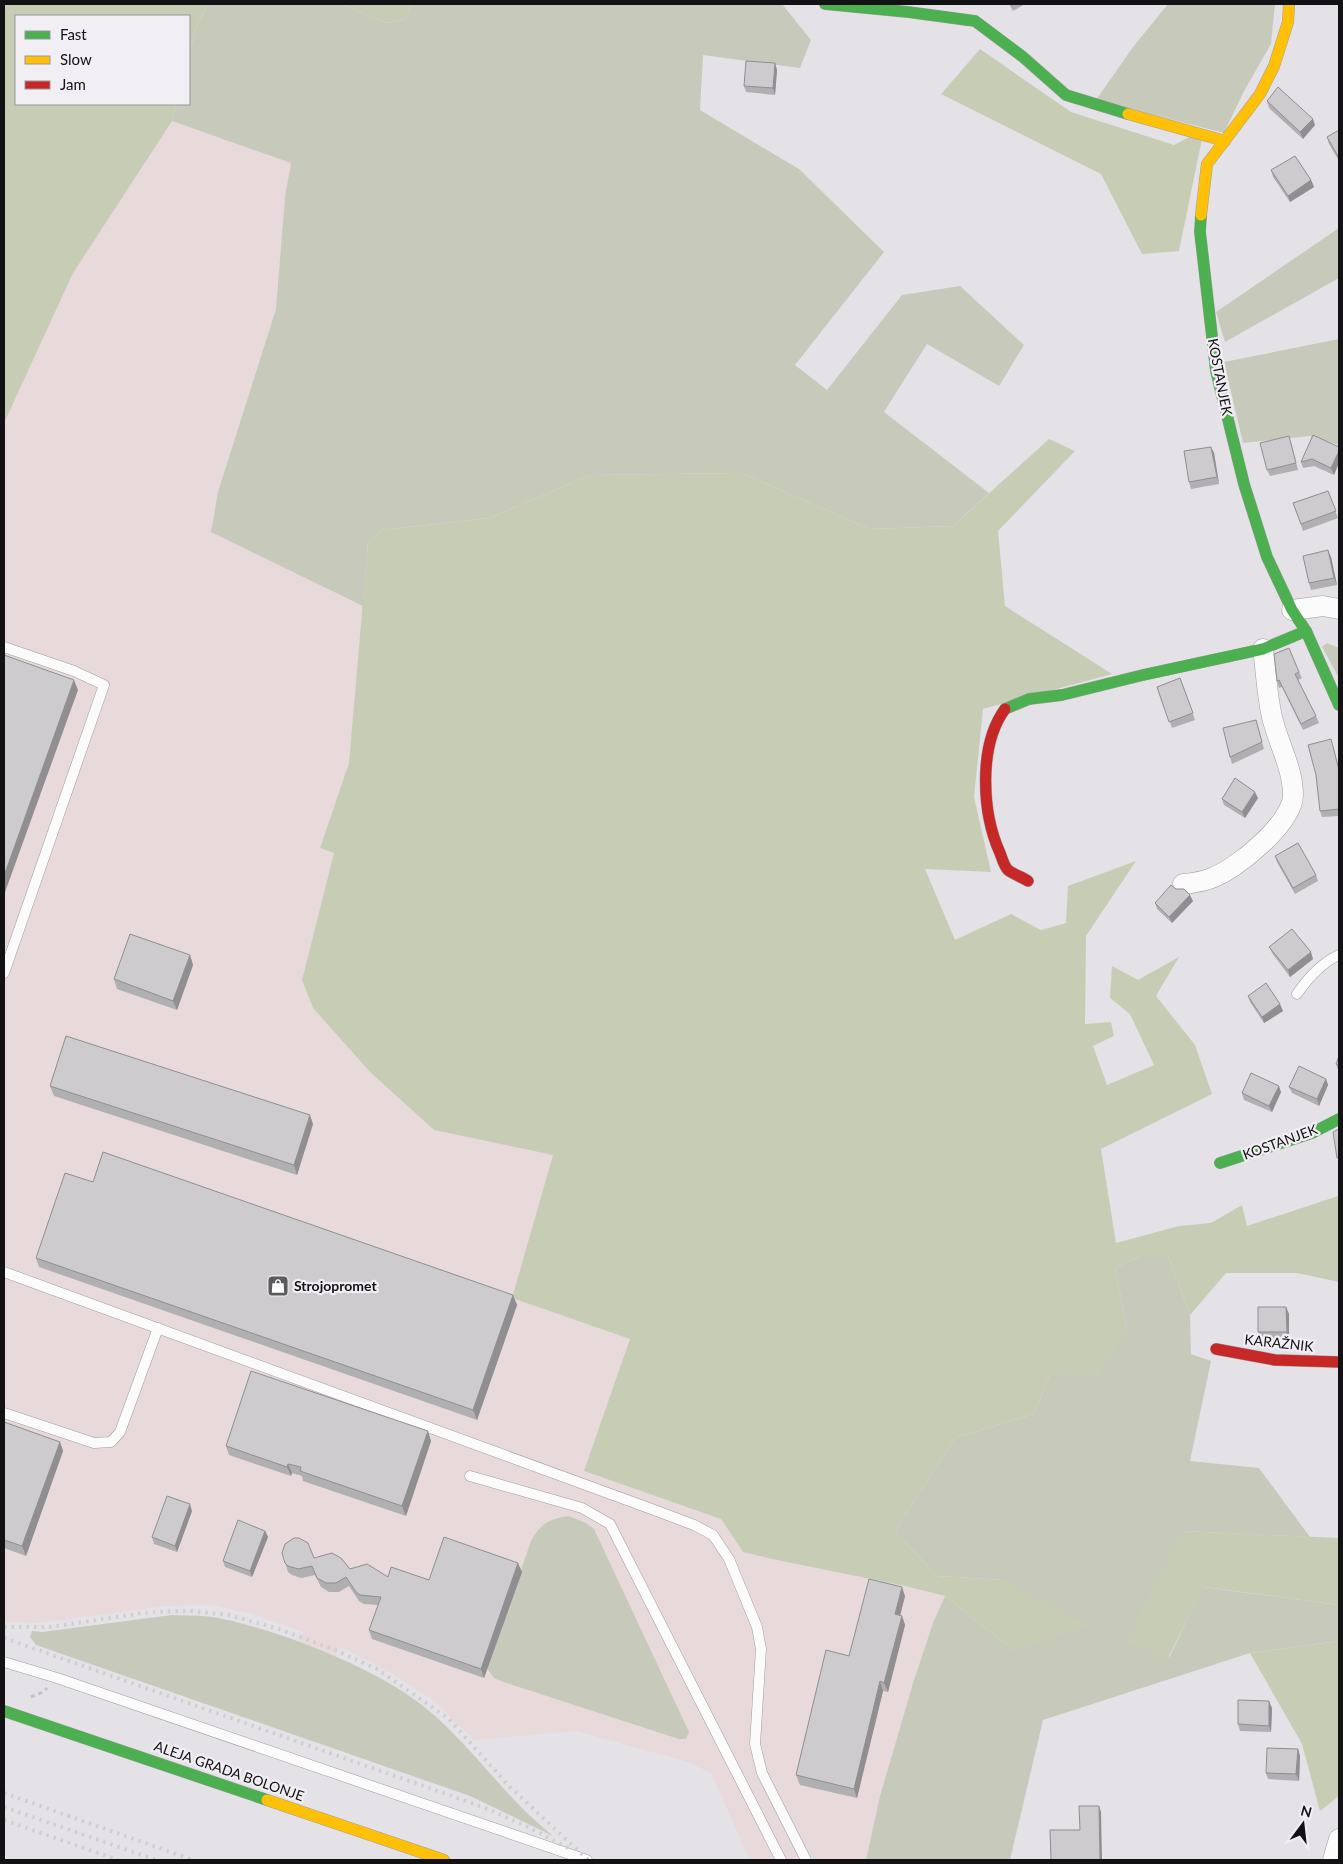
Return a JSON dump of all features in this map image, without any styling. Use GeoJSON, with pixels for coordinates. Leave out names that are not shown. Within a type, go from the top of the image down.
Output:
{"type":"FeatureCollection","features":[{"type":"Feature","properties":{"kind":"street"},"geometry":{"type":"LineString","coordinates":[[825,4],[975,21],[1023,57],[1066,96],[1225,141]]}},
{"type":"Feature","properties":{"kind":"street","name":"KOSTANJEK"},"geometry":{"type":"LineString","coordinates":[[1289,4],[1288,22],[1274,66],[1260,94],[1207,164],[1200,232],[1216,371],[1244,484],[1267,557],[1292,610],[1306,631],[1339,705]]}},
{"type":"Feature","properties":{"kind":"street"},"geometry":{"type":"LineString","coordinates":[[1292,610],[1323,606],[1339,610]]}},
{"type":"Feature","properties":{"kind":"street"},"geometry":{"type":"LineString","coordinates":[[1028,881],[1007,868],[995,842],[985,790],[985,771],[990,744],[997,720],[1006,708],[1029,700],[1062,695],[1263,649],[1306,631]]}},
{"type":"Feature","properties":{"kind":"street"},"geometry":{"type":"LineString","coordinates":[[1183,884],[1210,879],[1235,866],[1267,838],[1287,814],[1294,796],[1285,758],[1272,717],[1263,649]]}},
{"type":"Feature","properties":{"kind":"street","name":"KOSTANJEK"},"geometry":{"type":"LineString","coordinates":[[1220,1163],[1312,1132],[1339,1120]]}},
{"type":"Feature","properties":{"kind":"street","name":"KARAŽNIK"},"geometry":{"type":"LineString","coordinates":[[1216,1350],[1275,1360],[1339,1362]]}},
{"type":"Feature","properties":{"kind":"street","name":"ALEJA GRADA BOLONJE"},"geometry":{"type":"LineString","coordinates":[[4,1711],[444,1860]]}},
{"type":"Feature","properties":{"kind":"street"},"geometry":{"type":"LineString","coordinates":[[1333,1860],[1339,1839]]}},
{"type":"Feature","properties":{"kind":"lane"},"geometry":{"type":"LineString","coordinates":[[4,647],[74,671],[104,685],[4,973]]}},
{"type":"Feature","properties":{"kind":"lane"},"geometry":{"type":"LineString","coordinates":[[1297,994],[1307,979],[1331,959],[1339,955]]}},
{"type":"Feature","properties":{"kind":"lane"},"geometry":{"type":"LineString","coordinates":[[4,1272],[685,1521],[713,1535],[728,1559],[758,1627],[761,1649],[755,1744],[762,1773],[806,1860]]}},
{"type":"Feature","properties":{"kind":"lane"},"geometry":{"type":"LineString","coordinates":[[4,1413],[94,1443],[111,1442],[120,1432],[158,1328]]}},
{"type":"Feature","properties":{"kind":"lane"},"geometry":{"type":"LineString","coordinates":[[470,1476],[582,1508],[610,1524],[781,1860]]}},
{"type":"Feature","properties":{"kind":"lane"},"geometry":{"type":"LineString","coordinates":[[4,1662],[57,1678],[587,1860]]}},
{"type":"Feature","properties":{"kind":"path"},"geometry":{"type":"LineString","coordinates":[[26,1698],[43,1692],[57,1678]]}},
{"type":"Feature","properties":{"kind":"shaded area"},"geometry":{"type":"Polygon","coordinates":[[[172,121],[291,163],[285,198],[276,309],[218,492],[212,532],[363,606],[349,763],[320,848],[334,853],[302,980],[313,1008],[370,1072],[434,1130],[553,1155],[512,1298],[630,1339],[585,1471],[721,1519],[743,1552],[945,1596],[933,1623],[914,1680],[880,1796],[866,1860],[814,1860],[809,1852],[790,1860],[750,1860],[711,1773],[688,1762],[576,1731],[474,1740],[434,1701],[386,1670],[340,1647],[335,1657],[298,1643],[303,1632],[249,1613],[210,1605],[165,1606],[40,1623],[4,1622],[4,423],[72,273],[172,121]]]}},
{"type":"Feature","properties":{"kind":"green space"},"geometry":{"type":"Polygon","coordinates":[[[4,4],[208,4],[197,26],[190,51],[190,15],[15,15],[15,105],[176,105],[172,121],[73,273],[4,423],[4,4]]]}},
{"type":"Feature","properties":{"kind":"green space"},"geometry":{"type":"Polygon","coordinates":[[[208,4],[341,4],[386,23],[406,20],[411,4],[782,4],[811,40],[800,68],[703,55],[700,110],[799,169],[884,252],[795,365],[827,390],[902,295],[960,286],[1024,345],[999,386],[927,344],[884,412],[989,493],[953,526],[870,529],[742,473],[590,475],[489,518],[381,530],[368,543],[363,606],[211,532],[218,492],[276,309],[285,197],[291,163],[172,121],[176,105],[190,105],[190,51],[197,26],[208,4]]]}},
{"type":"Feature","properties":{"kind":"green space"},"geometry":{"type":"Polygon","coordinates":[[[341,4],[411,4],[406,20],[386,23],[341,4]]]}},
{"type":"Feature","properties":{"kind":"green space"},"geometry":{"type":"Polygon","coordinates":[[[1168,4],[1275,4],[1271,44],[1243,93],[1224,133],[1096,100],[1133,47],[1168,4]]]}},
{"type":"Feature","properties":{"kind":"green space"},"geometry":{"type":"Polygon","coordinates":[[[980,49],[1071,112],[1174,145],[1204,129],[1179,251],[1142,254],[1101,174],[941,94],[980,49]]]}},
{"type":"Feature","properties":{"kind":"green space"},"geometry":{"type":"Polygon","coordinates":[[[1339,228],[1339,278],[1225,342],[1216,312],[1339,228]]]}},
{"type":"Feature","properties":{"kind":"green space"},"geometry":{"type":"Polygon","coordinates":[[[1339,339],[1339,445],[1310,436],[1243,443],[1224,362],[1339,339]]]}},
{"type":"Feature","properties":{"kind":"green space"},"geometry":{"type":"Polygon","coordinates":[[[1049,439],[1075,451],[998,531],[1005,606],[1112,674],[983,709],[974,797],[991,872],[925,869],[955,940],[1011,914],[1041,930],[1066,923],[1068,886],[1136,861],[1086,936],[1085,1024],[1111,1022],[1114,1036],[1093,1046],[1107,1085],[1154,1065],[1130,1014],[1110,998],[1112,966],[1138,980],[1179,957],[1156,996],[1195,1045],[1212,1094],[1101,1149],[1116,1243],[1179,1226],[1211,1223],[1242,1205],[1247,1226],[1338,1196],[1339,1282],[1297,1273],[1226,1273],[1190,1315],[1168,1256],[1140,1256],[1115,1268],[1127,1328],[1098,1375],[1051,1373],[1034,1414],[955,1438],[895,1531],[937,1576],[1002,1580],[1088,1626],[1013,1650],[945,1596],[743,1552],[721,1519],[584,1471],[630,1339],[512,1298],[553,1155],[434,1130],[370,1072],[313,1008],[302,980],[334,853],[320,848],[349,763],[368,543],[381,530],[489,518],[590,475],[742,473],[870,529],[953,526],[1049,439]]]}},
{"type":"Feature","properties":{"kind":"green space"},"geometry":{"type":"Polygon","coordinates":[[[1327,643],[1339,648],[1339,678],[1322,647],[1327,643]]]}},
{"type":"Feature","properties":{"kind":"green space"},"geometry":{"type":"Polygon","coordinates":[[[1140,1256],[1168,1256],[1190,1315],[1191,1354],[1211,1361],[1190,1461],[1259,1468],[1310,1537],[1183,1531],[1169,1658],[1203,1587],[1339,1605],[1339,1641],[1250,1653],[1043,1720],[1010,1860],[866,1860],[880,1796],[914,1680],[933,1623],[945,1596],[1013,1650],[1002,1580],[937,1576],[895,1531],[955,1438],[1034,1414],[1051,1373],[1127,1328],[1115,1268],[1140,1256]]]}},
{"type":"Feature","properties":{"kind":"green space"},"geometry":{"type":"Polygon","coordinates":[[[569,1516],[586,1523],[594,1529],[689,1732],[686,1739],[679,1739],[503,1682],[494,1678],[487,1668],[531,1541],[538,1530],[546,1523],[569,1516]]]}},
{"type":"Feature","properties":{"kind":"green space"},"geometry":{"type":"Polygon","coordinates":[[[1183,1531],[1339,1538],[1339,1605],[1204,1587],[1168,1658],[1127,1642],[1183,1531]]]}},
{"type":"Feature","properties":{"kind":"green space"},"geometry":{"type":"Polygon","coordinates":[[[172,1615],[213,1617],[266,1630],[326,1652],[383,1680],[428,1710],[466,1746],[525,1811],[553,1836],[470,1796],[36,1645],[30,1637],[32,1631],[42,1632],[172,1615]]]}},
{"type":"Feature","properties":{"kind":"green space"},"geometry":{"type":"Polygon","coordinates":[[[1339,1641],[1339,1796],[1320,1811],[1302,1744],[1250,1653],[1339,1641]]]}},
{"type":"Feature","properties":{"kind":"building"},"geometry":{"type":"Polygon","coordinates":[[[746,61],[775,63],[773,88],[744,86],[746,61]]]}},
{"type":"Feature","properties":{"kind":"building"},"geometry":{"type":"Polygon","coordinates":[[[1278,87],[1313,119],[1300,132],[1267,101],[1278,87]]]}},
{"type":"Feature","properties":{"kind":"building"},"geometry":{"type":"Polygon","coordinates":[[[1339,130],[1339,158],[1327,137],[1339,130]]]}},
{"type":"Feature","properties":{"kind":"building"},"geometry":{"type":"Polygon","coordinates":[[[1295,156],[1311,180],[1288,196],[1271,170],[1295,156]]]}},
{"type":"Feature","properties":{"kind":"building"},"geometry":{"type":"Polygon","coordinates":[[[1313,435],[1339,447],[1331,468],[1312,459],[1301,462],[1313,435]]]}},
{"type":"Feature","properties":{"kind":"building"},"geometry":{"type":"Polygon","coordinates":[[[1289,436],[1296,463],[1267,470],[1260,443],[1289,436]]]}},
{"type":"Feature","properties":{"kind":"building"},"geometry":{"type":"Polygon","coordinates":[[[1211,447],[1217,477],[1189,482],[1184,451],[1211,447]]]}},
{"type":"Feature","properties":{"kind":"building"},"geometry":{"type":"Polygon","coordinates":[[[1328,491],[1336,511],[1301,524],[1293,503],[1328,491]]]}},
{"type":"Feature","properties":{"kind":"building"},"geometry":{"type":"Polygon","coordinates":[[[1328,550],[1334,578],[1309,583],[1303,556],[1328,550]]]}},
{"type":"Feature","properties":{"kind":"building"},"geometry":{"type":"Polygon","coordinates":[[[1289,648],[1299,672],[1295,674],[1316,716],[1301,724],[1279,680],[1277,681],[1274,654],[1289,648]]]}},
{"type":"Feature","properties":{"kind":"building"},"geometry":{"type":"Polygon","coordinates":[[[4,655],[74,680],[4,876],[4,655]]]}},
{"type":"Feature","properties":{"kind":"building"},"geometry":{"type":"Polygon","coordinates":[[[1180,678],[1193,713],[1169,722],[1157,687],[1180,678]]]}},
{"type":"Feature","properties":{"kind":"building"},"geometry":{"type":"Polygon","coordinates":[[[1256,720],[1262,742],[1230,757],[1223,728],[1256,720]]]}},
{"type":"Feature","properties":{"kind":"building"},"geometry":{"type":"Polygon","coordinates":[[[1331,739],[1339,770],[1339,809],[1320,811],[1316,775],[1308,745],[1331,739]]]}},
{"type":"Feature","properties":{"kind":"building"},"geometry":{"type":"Polygon","coordinates":[[[1235,778],[1255,792],[1242,812],[1222,799],[1235,778]]]}},
{"type":"Feature","properties":{"kind":"building"},"geometry":{"type":"Polygon","coordinates":[[[1298,843],[1316,875],[1293,888],[1275,856],[1298,843]]]}},
{"type":"Feature","properties":{"kind":"building"},"geometry":{"type":"Polygon","coordinates":[[[1171,885],[1176,889],[1184,889],[1190,895],[1169,917],[1155,903],[1171,885]]]}},
{"type":"Feature","properties":{"kind":"building"},"geometry":{"type":"Polygon","coordinates":[[[1292,929],[1311,952],[1288,970],[1269,947],[1292,929]]]}},
{"type":"Feature","properties":{"kind":"building"},"geometry":{"type":"Polygon","coordinates":[[[130,934],[190,955],[173,1001],[114,979],[130,934]]]}},
{"type":"Feature","properties":{"kind":"building"},"geometry":{"type":"Polygon","coordinates":[[[1266,983],[1280,1004],[1262,1017],[1248,996],[1266,983]]]}},
{"type":"Feature","properties":{"kind":"building"},"geometry":{"type":"Polygon","coordinates":[[[66,1036],[310,1115],[294,1165],[50,1086],[66,1036]]]}},
{"type":"Feature","properties":{"kind":"building"},"geometry":{"type":"Polygon","coordinates":[[[1299,1066],[1326,1079],[1317,1099],[1289,1087],[1299,1066]]]}},
{"type":"Feature","properties":{"kind":"building"},"geometry":{"type":"Polygon","coordinates":[[[1251,1073],[1279,1086],[1269,1106],[1242,1093],[1251,1073]]]}},
{"type":"Feature","properties":{"kind":"building"},"geometry":{"type":"Polygon","coordinates":[[[1339,1129],[1339,1158],[1337,1158],[1333,1132],[1339,1129]]]}},
{"type":"Feature","properties":{"kind":"building","name":"Strojopromet"},"geometry":{"type":"Polygon","coordinates":[[[103,1152],[513,1295],[473,1410],[36,1258],[65,1173],[93,1182],[103,1152]]]}},
{"type":"Feature","properties":{"kind":"building"},"geometry":{"type":"Polygon","coordinates":[[[1258,1307],[1286,1307],[1287,1332],[1258,1332],[1258,1307]]]}},
{"type":"Feature","properties":{"kind":"building"},"geometry":{"type":"Polygon","coordinates":[[[251,1371],[428,1431],[402,1506],[300,1471],[301,1467],[288,1464],[287,1467],[226,1446],[251,1371]]]}},
{"type":"Feature","properties":{"kind":"building"},"geometry":{"type":"Polygon","coordinates":[[[4,1422],[60,1442],[22,1546],[4,1540],[4,1422]]]}},
{"type":"Feature","properties":{"kind":"building"},"geometry":{"type":"Polygon","coordinates":[[[167,1496],[190,1504],[175,1546],[152,1537],[167,1496]]]}},
{"type":"Feature","properties":{"kind":"building"},"geometry":{"type":"Polygon","coordinates":[[[238,1520],[265,1531],[250,1571],[223,1561],[238,1520]]]}},
{"type":"Feature","properties":{"kind":"building"},"geometry":{"type":"Polygon","coordinates":[[[444,1537],[518,1563],[481,1669],[369,1630],[381,1597],[360,1595],[346,1577],[336,1583],[326,1583],[317,1578],[312,1566],[298,1569],[288,1566],[282,1553],[285,1544],[294,1538],[299,1538],[308,1543],[314,1558],[332,1553],[341,1558],[350,1569],[367,1564],[388,1577],[391,1567],[429,1580],[444,1537]]]}},
{"type":"Feature","properties":{"kind":"building"},"geometry":{"type":"Polygon","coordinates":[[[869,1579],[902,1587],[895,1614],[902,1616],[884,1683],[880,1681],[854,1789],[796,1775],[826,1650],[849,1656],[869,1579]]]}},
{"type":"Feature","properties":{"kind":"building"},"geometry":{"type":"Polygon","coordinates":[[[1238,1700],[1269,1701],[1269,1726],[1238,1724],[1238,1700]]]}},
{"type":"Feature","properties":{"kind":"building"},"geometry":{"type":"Polygon","coordinates":[[[1267,1748],[1298,1749],[1296,1774],[1266,1773],[1267,1748]]]}},
{"type":"Feature","properties":{"kind":"building"},"geometry":{"type":"Polygon","coordinates":[[[1079,1806],[1099,1806],[1100,1860],[1051,1860],[1050,1830],[1080,1830],[1079,1806]]]}},
{"type":"Feature","properties":{"kind":"railway"},"geometry":{"type":"LineString","coordinates":[[4,1627],[50,1627],[150,1612],[190,1611],[229,1615],[279,1629],[335,1650],[379,1670],[449,1719],[508,1785],[588,1860]]}},
{"type":"Feature","properties":{"kind":"railway"},"geometry":{"type":"LineString","coordinates":[[4,1638],[483,1807],[528,1827],[570,1849]]}},
{"type":"Feature","properties":{"kind":"railway"},"geometry":{"type":"LineString","coordinates":[[4,1793],[193,1860]]}},
{"type":"Feature","properties":{"kind":"railway"},"geometry":{"type":"LineString","coordinates":[[4,1807],[156,1860]]}},
{"type":"Feature","properties":{"kind":"railway"},"geometry":{"type":"LineString","coordinates":[[4,1820],[118,1860]]}},
{"type":"Feature","properties":{"kind":"traffic: fast"},"geometry":{"type":"LineString","coordinates":[[825,4],[975,21],[1023,57],[1066,95],[1128,114]]}},
{"type":"Feature","properties":{"kind":"traffic: fast"},"geometry":{"type":"LineString","coordinates":[[1201,215],[1200,232],[1216,371],[1244,484],[1267,557],[1292,610],[1306,631],[1339,705]]}},
{"type":"Feature","properties":{"kind":"traffic: fast"},"geometry":{"type":"LineString","coordinates":[[1005,709],[1029,699],[1062,695],[1263,649],[1306,631]]}},
{"type":"Feature","properties":{"kind":"traffic: fast"},"geometry":{"type":"LineString","coordinates":[[1220,1163],[1312,1133],[1339,1119]]}},
{"type":"Feature","properties":{"kind":"traffic: fast"},"geometry":{"type":"LineString","coordinates":[[4,1711],[267,1800]]}},
{"type":"Feature","properties":{"kind":"traffic: slow"},"geometry":{"type":"LineString","coordinates":[[1201,215],[1207,164],[1260,94],[1274,66],[1288,22],[1289,4]]}},
{"type":"Feature","properties":{"kind":"traffic: slow"},"geometry":{"type":"LineString","coordinates":[[1128,114],[1225,141]]}},
{"type":"Feature","properties":{"kind":"traffic: slow"},"geometry":{"type":"LineString","coordinates":[[267,1800],[444,1860]]}},
{"type":"Feature","properties":{"kind":"traffic: jam"},"geometry":{"type":"LineString","coordinates":[[1005,709],[996,724],[990,741],[987,760],[986,780],[989,819],[1005,866],[1008,870],[1028,881]]}},
{"type":"Feature","properties":{"kind":"traffic: jam"},"geometry":{"type":"LineString","coordinates":[[1216,1349],[1275,1360],[1339,1362]]}},
{"type":"Feature","properties":{"kind":"place","name":"Strojopromet"},"geometry":{"type":"Point","coordinates":[278,1286]}}]}
